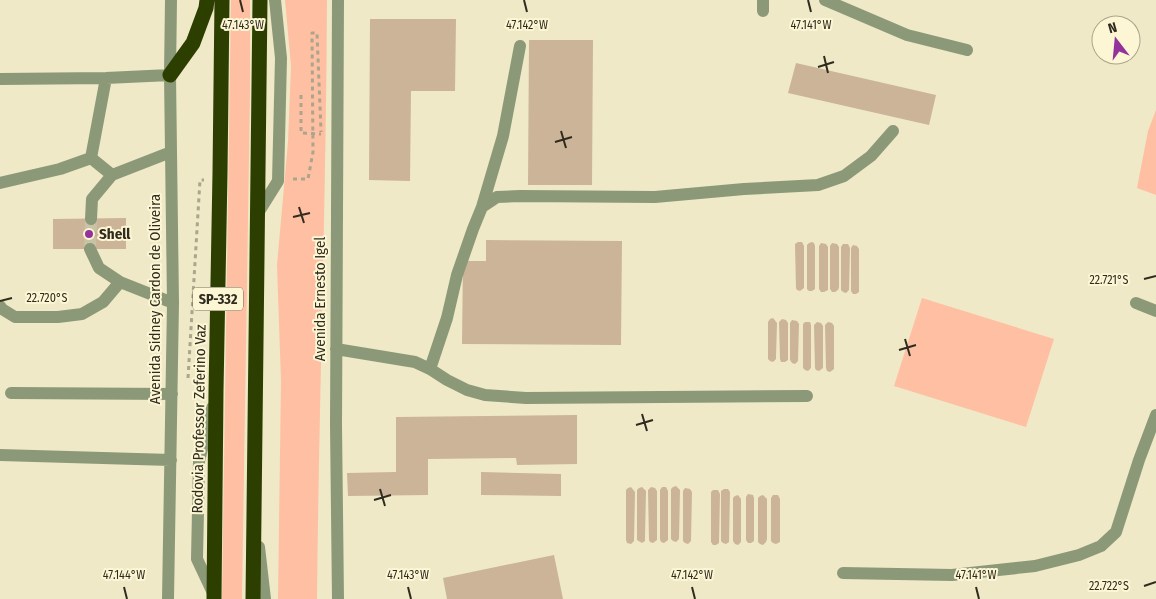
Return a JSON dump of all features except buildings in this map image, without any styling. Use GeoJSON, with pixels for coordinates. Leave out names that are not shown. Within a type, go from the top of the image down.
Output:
{"type":"FeatureCollection","features":[{"type":"Feature","properties":{"kind":"highway"},"geometry":{"type":"LineString","coordinates":[[170,75],[193,43],[206,8],[207,0]]}},
{"type":"Feature","properties":{"kind":"highway","name":"Rodovia Professor Zeferino Vaz"},"geometry":{"type":"LineString","coordinates":[[214,597],[222,0]]}},
{"type":"Feature","properties":{"kind":"highway","name":"SP-332"},"geometry":{"type":"LineString","coordinates":[[253,599],[260,0]]}},
{"type":"Feature","properties":{"kind":"street","name":"Avenida Sidney Cardon de Oliveira"},"geometry":{"type":"LineString","coordinates":[[168,599],[173,303],[171,0]]}},
{"type":"Feature","properties":{"kind":"street"},"geometry":{"type":"LineString","coordinates":[[258,213],[278,181],[281,58],[275,0]]}},
{"type":"Feature","properties":{"kind":"street","name":"Avenida Ernesto Igel"},"geometry":{"type":"LineString","coordinates":[[338,0],[336,348],[338,599]]}},
{"type":"Feature","properties":{"kind":"street"},"geometry":{"type":"LineString","coordinates":[[825,0],[907,35],[967,50]]}},
{"type":"Feature","properties":{"kind":"street"},"geometry":{"type":"LineString","coordinates":[[430,369],[447,318],[457,275],[482,207],[503,136],[520,46]]}},
{"type":"Feature","properties":{"kind":"street"},"geometry":{"type":"LineString","coordinates":[[0,79],[170,75]]}},
{"type":"Feature","properties":{"kind":"street"},"geometry":{"type":"LineString","coordinates":[[91,158],[106,78]]}},
{"type":"Feature","properties":{"kind":"street"},"geometry":{"type":"LineString","coordinates":[[482,207],[497,197],[655,197],[818,184],[844,176],[871,156],[893,131]]}},
{"type":"Feature","properties":{"kind":"street"},"geometry":{"type":"LineString","coordinates":[[91,219],[92,199],[112,175],[171,152]]}},
{"type":"Feature","properties":{"kind":"street"},"geometry":{"type":"LineString","coordinates":[[91,158],[112,175]]}},
{"type":"Feature","properties":{"kind":"street"},"geometry":{"type":"LineString","coordinates":[[0,183],[60,169],[91,158]]}},
{"type":"Feature","properties":{"kind":"street"},"geometry":{"type":"LineString","coordinates":[[90,249],[99,268],[120,282],[173,303]]}},
{"type":"Feature","properties":{"kind":"street"},"geometry":{"type":"LineString","coordinates":[[0,306],[15,317],[58,317],[82,314],[104,302],[120,282]]}},
{"type":"Feature","properties":{"kind":"street"},"geometry":{"type":"LineString","coordinates":[[1136,302],[1156,311]]}},
{"type":"Feature","properties":{"kind":"street"},"geometry":{"type":"LineString","coordinates":[[336,348],[415,362],[467,390],[485,395],[526,398],[807,396]]}},
{"type":"Feature","properties":{"kind":"street"},"geometry":{"type":"LineString","coordinates":[[11,393],[172,394]]}},
{"type":"Feature","properties":{"kind":"street"},"geometry":{"type":"LineString","coordinates":[[843,573],[952,575],[1035,566],[1079,555],[1101,546],[1116,532],[1139,460],[1156,415]]}},
{"type":"Feature","properties":{"kind":"street"},"geometry":{"type":"LineString","coordinates":[[0,455],[171,460]]}},
{"type":"Feature","properties":{"kind":"street"},"geometry":{"type":"LineString","coordinates":[[253,497],[265,599]]}},
{"type":"Feature","properties":{"kind":"path"},"geometry":{"type":"LineString","coordinates":[[301,95],[301,133],[321,134]]}},
{"type":"Feature","properties":{"kind":"shaded area"},"geometry":{"type":"Polygon","coordinates":[[[231,0],[250,0],[242,599],[222,599],[231,0]]]}},
{"type":"Feature","properties":{"kind":"shaded area"},"geometry":{"type":"Polygon","coordinates":[[[285,0],[327,0],[317,599],[278,599],[281,381],[277,265],[288,142],[291,66],[285,0]]]}},
{"type":"Feature","properties":{"kind":"shaded area"},"geometry":{"type":"Polygon","coordinates":[[[1156,110],[1156,195],[1137,188],[1148,131],[1156,110]]]}},
{"type":"Feature","properties":{"kind":"shaded area"},"geometry":{"type":"Polygon","coordinates":[[[922,298],[1054,339],[1026,427],[894,386],[922,298]]]}},
{"type":"Feature","properties":{"kind":"tunnel"},"geometry":{"type":"LineString","coordinates":[[90,249],[91,219]]}},
{"type":"Feature","properties":{"kind":"place","name":"Shell"},"geometry":{"type":"Point","coordinates":[89,234]}}]}
